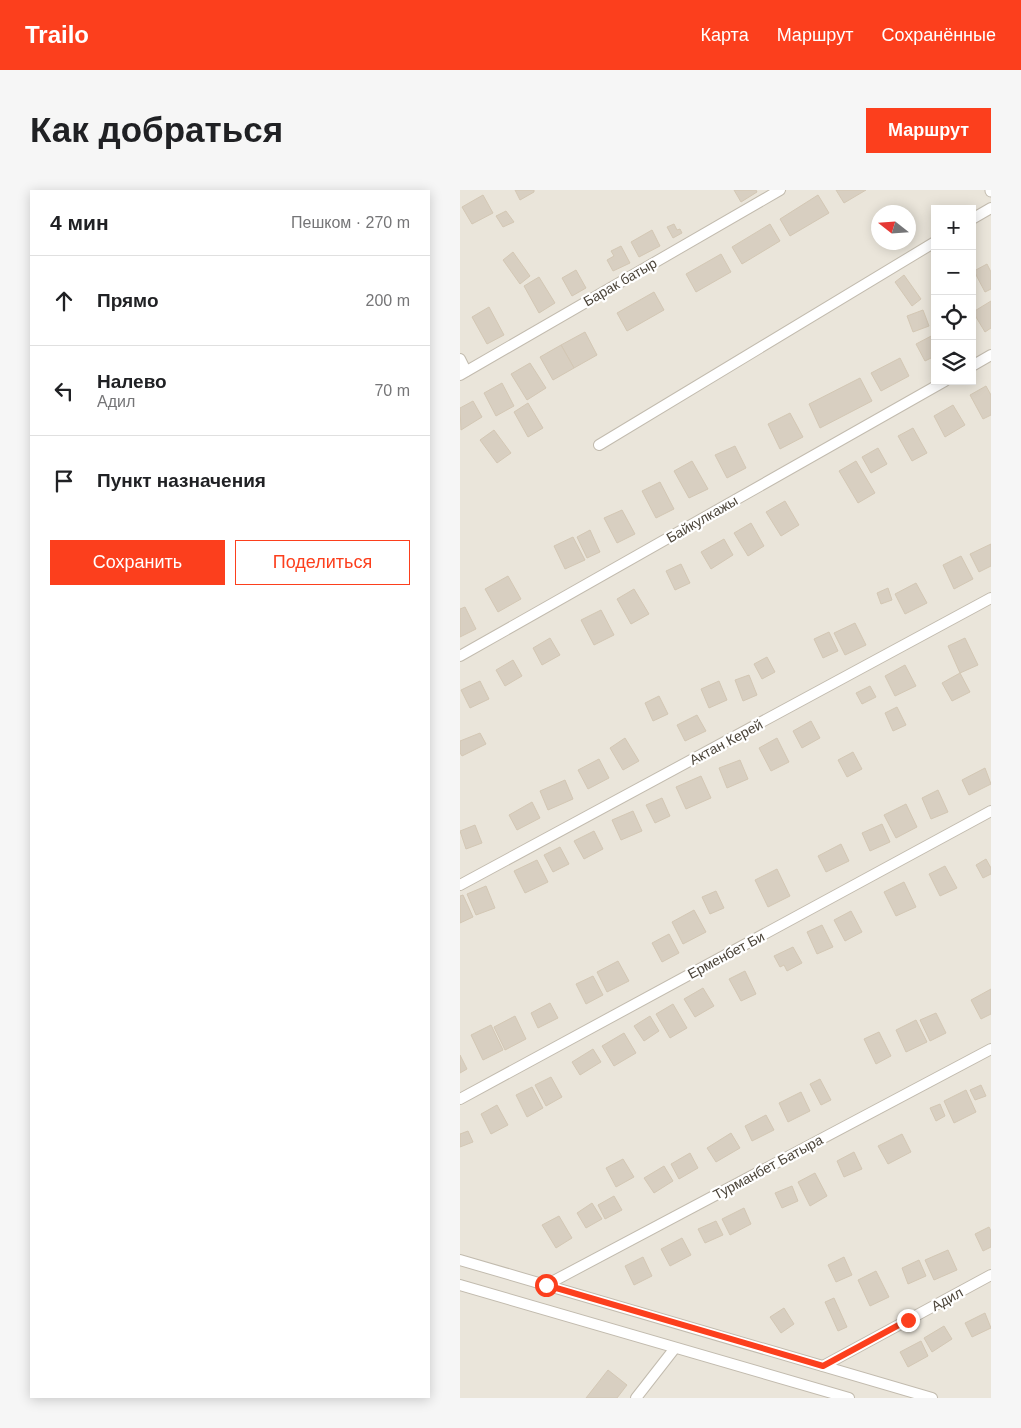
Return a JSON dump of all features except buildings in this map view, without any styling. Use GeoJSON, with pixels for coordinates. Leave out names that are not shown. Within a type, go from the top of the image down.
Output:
{"type":"FeatureCollection","features":[{"type":"Feature","properties":{"kind":"street","name":"Барак батыр"},"geometry":{"type":"LineString","coordinates":[[463,373],[780,190]]}},
{"type":"Feature","properties":{"kind":"street"},"geometry":{"type":"LineString","coordinates":[[976,217],[991,208]]}},
{"type":"Feature","properties":{"kind":"street"},"geometry":{"type":"LineString","coordinates":[[599,445],[931,244]]}},
{"type":"Feature","properties":{"kind":"street"},"geometry":{"type":"LineString","coordinates":[[976,364],[991,355]]}},
{"type":"Feature","properties":{"kind":"street"},"geometry":{"type":"LineString","coordinates":[[460,359],[463,373]]}},
{"type":"Feature","properties":{"kind":"street","name":"Байкулкажы"},"geometry":{"type":"LineString","coordinates":[[460,656],[938,385]]}},
{"type":"Feature","properties":{"kind":"street","name":"Актан Керей"},"geometry":{"type":"LineString","coordinates":[[460,885],[991,598]]}},
{"type":"Feature","properties":{"kind":"street","name":"Ерменбет Би"},"geometry":{"type":"LineString","coordinates":[[460,1099],[991,811]]}},
{"type":"Feature","properties":{"kind":"street","name":"Турманбет Батыра"},"geometry":{"type":"LineString","coordinates":[[546,1285],[991,1049]]}},
{"type":"Feature","properties":{"kind":"street"},"geometry":{"type":"LineString","coordinates":[[460,1260],[932,1398]]}},
{"type":"Feature","properties":{"kind":"street","name":"Адил"},"geometry":{"type":"LineString","coordinates":[[823,1366],[991,1275]]}},
{"type":"Feature","properties":{"kind":"street"},"geometry":{"type":"LineString","coordinates":[[460,1285],[848,1398]]}},
{"type":"Feature","properties":{"kind":"street"},"geometry":{"type":"LineString","coordinates":[[636,1398],[674,1348]]}},
{"type":"Feature","properties":{"kind":"shaded area"},"geometry":{"type":"Polygon","coordinates":[[[460,190],[991,190],[991,1398],[460,1398],[460,190]]]}},
{"type":"Feature","properties":{"kind":"route"},"geometry":{"type":"LineString","coordinates":[[546,1285],[823,1366],[908,1320]]}}]}
